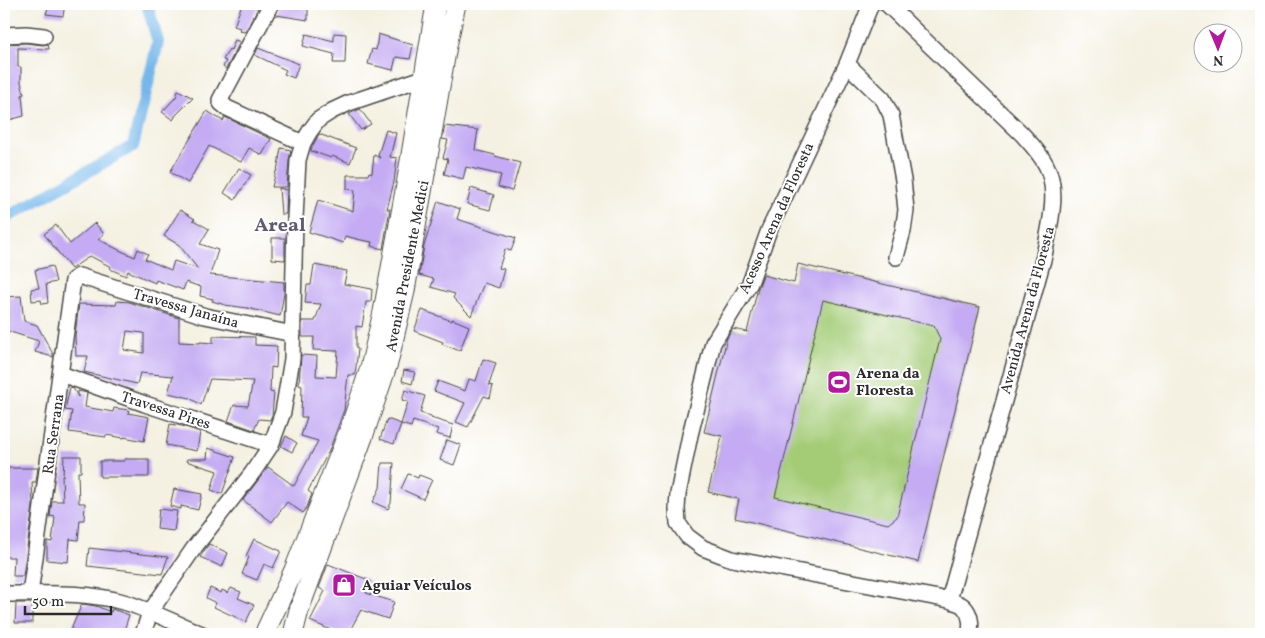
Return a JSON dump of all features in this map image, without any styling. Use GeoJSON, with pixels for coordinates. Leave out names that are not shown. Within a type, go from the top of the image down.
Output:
{"type":"FeatureCollection","features":[{"type":"Feature","properties":{"kind":"main road","name":"Avenida Presidente Medici"},"geometry":{"type":"LineString","coordinates":[[267,633],[350,428],[370,368],[383,312],[406,191],[436,4]]}},
{"type":"Feature","properties":{"kind":"main road","name":"Avenida Presidente Medici"},"geometry":{"type":"LineString","coordinates":[[293,634],[388,363],[405,291],[447,46],[456,4]]}},
{"type":"Feature","properties":{"kind":"street"},"geometry":{"type":"LineString","coordinates":[[271,4],[220,100],[227,108],[303,143]]}},
{"type":"Feature","properties":{"kind":"street","name":"Acesso Arena da Floresta"},"geometry":{"type":"LineString","coordinates":[[871,4],[846,64],[769,230],[750,283],[713,343],[690,435],[678,494],[678,523],[687,536],[703,548],[732,558],[949,600]]}},
{"type":"Feature","properties":{"kind":"street","name":"Avenida Arena da Floresta"},"geometry":{"type":"LineString","coordinates":[[887,4],[1022,134],[1046,164],[1051,177],[1053,193],[1051,220],[1044,256],[949,600]]}},
{"type":"Feature","properties":{"kind":"street"},"geometry":{"type":"LineString","coordinates":[[4,36],[26,34],[44,36]]}},
{"type":"Feature","properties":{"kind":"street"},"geometry":{"type":"LineString","coordinates":[[846,64],[883,99],[891,115],[903,180],[906,210],[896,257]]}},
{"type":"Feature","properties":{"kind":"street"},"geometry":{"type":"LineString","coordinates":[[143,634],[150,612],[194,548],[253,472],[271,444],[283,412],[290,381],[292,359],[298,160],[303,143],[318,120],[332,110],[423,78]]}},
{"type":"Feature","properties":{"kind":"street","name":"Travessa Janaína"},"geometry":{"type":"LineString","coordinates":[[79,276],[205,316],[293,334]]}},
{"type":"Feature","properties":{"kind":"street","name":"Rua Serrana"},"geometry":{"type":"LineString","coordinates":[[30,594],[73,280],[79,276]]}},
{"type":"Feature","properties":{"kind":"street","name":"Travessa Pires"},"geometry":{"type":"LineString","coordinates":[[61,374],[271,444]]}},
{"type":"Feature","properties":{"kind":"street"},"geometry":{"type":"LineString","coordinates":[[4,594],[80,595],[103,598],[127,603],[202,634]]}},
{"type":"Feature","properties":{"kind":"street"},"geometry":{"type":"LineString","coordinates":[[949,600],[964,606],[969,615],[971,627],[969,634]]}},
{"type":"Feature","properties":{"kind":"green space","name":"Arena da Floresta"},"geometry":{"type":"Polygon","coordinates":[[[798,264],[980,307],[918,562],[735,518],[739,499],[708,492],[722,436],[704,432],[730,328],[747,332],[761,275],[794,283],[798,264]]]}},
{"type":"Feature","properties":{"kind":"building"},"geometry":{"type":"Polygon","coordinates":[[[49,4],[65,4],[63,16],[46,14],[49,4]]]}},
{"type":"Feature","properties":{"kind":"building"},"geometry":{"type":"Polygon","coordinates":[[[242,4],[258,8],[245,32],[239,31],[240,28],[234,26],[242,4]]]}},
{"type":"Feature","properties":{"kind":"building"},"geometry":{"type":"Polygon","coordinates":[[[280,4],[308,9],[308,20],[276,15],[280,4]]]}},
{"type":"Feature","properties":{"kind":"building"},"geometry":{"type":"Polygon","coordinates":[[[334,33],[346,34],[345,63],[333,63],[334,54],[303,46],[306,34],[334,41],[334,33]]]}},
{"type":"Feature","properties":{"kind":"building"},"geometry":{"type":"Polygon","coordinates":[[[378,34],[413,45],[410,59],[396,57],[393,70],[368,64],[372,49],[376,50],[378,34]]]}},
{"type":"Feature","properties":{"kind":"building"},"geometry":{"type":"Polygon","coordinates":[[[235,40],[240,42],[226,69],[223,67],[226,61],[223,60],[229,49],[231,50],[235,40]]]}},
{"type":"Feature","properties":{"kind":"building"},"geometry":{"type":"Polygon","coordinates":[[[4,44],[48,44],[49,49],[18,48],[18,67],[21,67],[21,82],[24,94],[22,95],[24,116],[5,121],[4,99],[7,99],[4,79],[4,44]]]}},
{"type":"Feature","properties":{"kind":"building"},"geometry":{"type":"Polygon","coordinates":[[[258,48],[299,64],[294,78],[284,74],[286,70],[255,55],[258,48]]]}},
{"type":"Feature","properties":{"kind":"building"},"geometry":{"type":"Polygon","coordinates":[[[178,90],[193,98],[173,120],[162,112],[176,97],[178,90]]]}},
{"type":"Feature","properties":{"kind":"building"},"geometry":{"type":"Polygon","coordinates":[[[360,109],[371,124],[361,130],[349,114],[360,109]]]}},
{"type":"Feature","properties":{"kind":"building"},"geometry":{"type":"Polygon","coordinates":[[[207,111],[223,121],[225,117],[271,139],[262,155],[249,148],[241,162],[209,146],[188,183],[170,172],[207,111]]]}},
{"type":"Feature","properties":{"kind":"building"},"geometry":{"type":"Polygon","coordinates":[[[445,126],[478,130],[475,150],[520,163],[512,191],[498,187],[501,175],[466,167],[463,179],[444,174],[448,159],[443,158],[448,140],[442,139],[445,126]]]}},
{"type":"Feature","properties":{"kind":"building"},"geometry":{"type":"Polygon","coordinates":[[[386,130],[396,133],[390,157],[397,158],[394,182],[387,209],[390,209],[383,249],[371,246],[372,242],[345,236],[343,243],[309,232],[318,200],[353,211],[355,190],[347,189],[347,175],[368,175],[369,172],[372,173],[374,155],[380,158],[378,155],[386,130]]]}},
{"type":"Feature","properties":{"kind":"building"},"geometry":{"type":"Polygon","coordinates":[[[319,134],[356,148],[350,163],[311,151],[319,134]]]}},
{"type":"Feature","properties":{"kind":"building"},"geometry":{"type":"Polygon","coordinates":[[[281,148],[291,150],[287,187],[272,187],[277,171],[281,148]]]}},
{"type":"Feature","properties":{"kind":"building"},"geometry":{"type":"Polygon","coordinates":[[[239,168],[251,175],[235,200],[224,193],[239,168]]]}},
{"type":"Feature","properties":{"kind":"building"},"geometry":{"type":"Polygon","coordinates":[[[279,188],[287,190],[286,214],[281,214],[279,188]]]}},
{"type":"Feature","properties":{"kind":"building"},"geometry":{"type":"Polygon","coordinates":[[[471,188],[494,195],[490,210],[467,204],[471,188]]]}},
{"type":"Feature","properties":{"kind":"building"},"geometry":{"type":"Polygon","coordinates":[[[438,201],[460,209],[457,219],[516,238],[511,251],[505,249],[499,268],[504,269],[499,288],[484,283],[471,316],[453,298],[455,294],[431,287],[434,279],[419,275],[424,246],[438,201]]]}},
{"type":"Feature","properties":{"kind":"building"},"geometry":{"type":"Polygon","coordinates":[[[180,210],[209,229],[200,244],[218,250],[210,275],[284,282],[280,316],[212,301],[213,299],[200,296],[201,287],[186,282],[183,290],[156,280],[155,283],[128,271],[126,276],[110,269],[111,267],[90,256],[71,269],[44,234],[56,225],[70,244],[95,223],[104,234],[98,239],[119,250],[135,257],[138,249],[148,254],[145,259],[171,270],[174,261],[198,269],[179,245],[164,236],[180,210]]]}},
{"type":"Feature","properties":{"kind":"building"},"geometry":{"type":"Polygon","coordinates":[[[272,238],[285,238],[285,260],[272,259],[272,238]]]}},
{"type":"Feature","properties":{"kind":"building"},"geometry":{"type":"Polygon","coordinates":[[[798,264],[980,307],[918,562],[735,518],[739,499],[708,492],[722,436],[704,432],[727,338],[733,329],[747,332],[763,275],[794,283],[798,264]],[[823,300],[775,497],[888,524],[897,517],[940,339],[934,326],[823,300]]]}},
{"type":"Feature","properties":{"kind":"building"},"geometry":{"type":"Polygon","coordinates":[[[314,265],[347,271],[344,284],[372,289],[371,302],[366,302],[362,327],[356,326],[356,348],[358,349],[355,375],[348,375],[344,410],[329,451],[308,491],[312,494],[307,507],[303,513],[287,502],[272,522],[243,500],[268,467],[294,486],[318,441],[301,436],[307,417],[301,417],[302,386],[299,385],[301,355],[317,356],[316,376],[336,377],[338,351],[313,350],[314,337],[302,337],[302,321],[315,321],[321,304],[305,303],[307,285],[311,285],[314,265]]]}},
{"type":"Feature","properties":{"kind":"building"},"geometry":{"type":"Polygon","coordinates":[[[52,266],[56,282],[46,284],[48,303],[42,304],[41,300],[32,301],[31,289],[39,288],[35,270],[52,266]]]}},
{"type":"Feature","properties":{"kind":"building"},"geometry":{"type":"Polygon","coordinates":[[[21,296],[24,321],[37,325],[53,357],[35,352],[39,341],[4,330],[8,313],[6,297],[21,296]]]}},
{"type":"Feature","properties":{"kind":"building"},"geometry":{"type":"Polygon","coordinates":[[[117,301],[129,302],[179,318],[179,342],[213,343],[213,336],[255,337],[255,345],[277,346],[276,368],[271,367],[270,392],[274,393],[270,420],[259,419],[254,430],[228,421],[234,405],[248,406],[253,381],[210,379],[201,405],[190,398],[168,393],[173,376],[140,373],[137,384],[84,372],[88,356],[76,356],[75,335],[79,304],[116,305],[117,301]],[[127,331],[124,350],[144,353],[144,333],[127,331]]]}},
{"type":"Feature","properties":{"kind":"building"},"geometry":{"type":"Polygon","coordinates":[[[422,310],[469,326],[460,351],[414,331],[422,310]]]}},
{"type":"Feature","properties":{"kind":"building"},"geometry":{"type":"Polygon","coordinates":[[[483,359],[496,363],[489,385],[493,386],[490,398],[484,396],[468,427],[456,422],[465,403],[434,391],[438,381],[465,391],[469,379],[476,381],[483,359]]]}},
{"type":"Feature","properties":{"kind":"building"},"geometry":{"type":"Polygon","coordinates":[[[404,370],[415,372],[412,384],[402,381],[404,370]]]}},
{"type":"Feature","properties":{"kind":"building"},"geometry":{"type":"Polygon","coordinates":[[[70,387],[73,388],[78,397],[78,391],[87,393],[85,407],[113,412],[114,408],[129,410],[128,413],[149,417],[144,441],[124,437],[106,435],[106,437],[69,432],[72,411],[65,410],[70,387]]]}},
{"type":"Feature","properties":{"kind":"building"},"geometry":{"type":"Polygon","coordinates":[[[405,390],[425,396],[420,413],[453,425],[450,438],[436,434],[438,429],[413,421],[411,427],[401,424],[408,402],[402,400],[405,390]]]}},
{"type":"Feature","properties":{"kind":"building"},"geometry":{"type":"Polygon","coordinates":[[[387,419],[401,424],[394,444],[380,439],[387,419]]]}},
{"type":"Feature","properties":{"kind":"building"},"geometry":{"type":"Polygon","coordinates":[[[170,424],[200,432],[197,451],[166,445],[170,424]]]}},
{"type":"Feature","properties":{"kind":"building"},"geometry":{"type":"Polygon","coordinates":[[[286,436],[297,443],[292,452],[281,446],[286,436]]]}},
{"type":"Feature","properties":{"kind":"building"},"geometry":{"type":"Polygon","coordinates":[[[447,440],[461,445],[454,465],[440,460],[447,440]]]}},
{"type":"Feature","properties":{"kind":"building"},"geometry":{"type":"Polygon","coordinates":[[[208,448],[235,457],[222,494],[211,490],[217,471],[186,461],[187,459],[207,459],[208,448]]]}},
{"type":"Feature","properties":{"kind":"building"},"geometry":{"type":"Polygon","coordinates":[[[64,456],[81,456],[81,472],[78,472],[79,503],[85,503],[84,520],[80,520],[78,540],[70,539],[68,562],[47,560],[47,541],[52,542],[55,517],[50,516],[52,501],[63,501],[62,476],[64,456]]]}},
{"type":"Feature","properties":{"kind":"building"},"geometry":{"type":"Polygon","coordinates":[[[124,459],[149,459],[149,477],[100,477],[100,461],[124,461],[124,459]]]}},
{"type":"Feature","properties":{"kind":"building"},"geometry":{"type":"Polygon","coordinates":[[[382,463],[394,463],[391,503],[388,509],[373,502],[380,488],[382,463]]]}},
{"type":"Feature","properties":{"kind":"building"},"geometry":{"type":"Polygon","coordinates":[[[5,468],[38,468],[36,482],[32,482],[33,506],[23,576],[13,576],[14,557],[4,557],[7,508],[5,468]]]}},
{"type":"Feature","properties":{"kind":"building"},"geometry":{"type":"Polygon","coordinates":[[[408,474],[418,478],[419,475],[432,480],[423,499],[401,489],[408,474]]]}},
{"type":"Feature","properties":{"kind":"building"},"geometry":{"type":"Polygon","coordinates":[[[174,489],[202,494],[198,510],[181,506],[181,509],[170,506],[174,489]]]}},
{"type":"Feature","properties":{"kind":"building"},"geometry":{"type":"Polygon","coordinates":[[[159,509],[177,511],[174,531],[157,529],[159,509]]]}},
{"type":"Feature","properties":{"kind":"building"},"geometry":{"type":"Polygon","coordinates":[[[254,539],[281,551],[273,568],[264,564],[257,580],[242,574],[249,557],[246,556],[254,539]]]}},
{"type":"Feature","properties":{"kind":"building"},"geometry":{"type":"Polygon","coordinates":[[[209,544],[228,553],[222,567],[200,557],[209,544]]]}},
{"type":"Feature","properties":{"kind":"building"},"geometry":{"type":"Polygon","coordinates":[[[89,548],[168,557],[162,574],[87,566],[89,548]]]}},
{"type":"Feature","properties":{"kind":"building"},"geometry":{"type":"Polygon","coordinates":[[[328,564],[371,581],[366,593],[394,602],[388,619],[361,610],[348,634],[340,634],[310,621],[325,591],[319,588],[328,564]]]}},
{"type":"Feature","properties":{"kind":"building"},"geometry":{"type":"Polygon","coordinates":[[[210,588],[221,593],[222,590],[228,593],[231,588],[241,592],[238,598],[254,605],[246,622],[214,607],[216,603],[206,598],[210,588]]]}},
{"type":"Feature","properties":{"kind":"building"},"geometry":{"type":"Polygon","coordinates":[[[16,603],[32,603],[32,623],[15,623],[16,603]]]}},
{"type":"Feature","properties":{"kind":"building"},"geometry":{"type":"Polygon","coordinates":[[[82,604],[96,606],[111,612],[112,609],[129,615],[123,634],[106,634],[96,631],[96,634],[69,634],[82,604]]]}},
{"type":"Feature","properties":{"kind":"waterway"},"geometry":{"type":"LineString","coordinates":[[4,219],[133,146],[158,42],[147,4]]}},
{"type":"Feature","properties":{"kind":"place","name":"Arena da Floresta"},"geometry":{"type":"Point","coordinates":[839,382]}},
{"type":"Feature","properties":{"kind":"place","name":"Aguiar Veículos"},"geometry":{"type":"Point","coordinates":[344,585]}},
{"type":"Feature","properties":{"kind":"district","name":"Areal"},"geometry":{"type":"Point","coordinates":[280,224]}}]}
